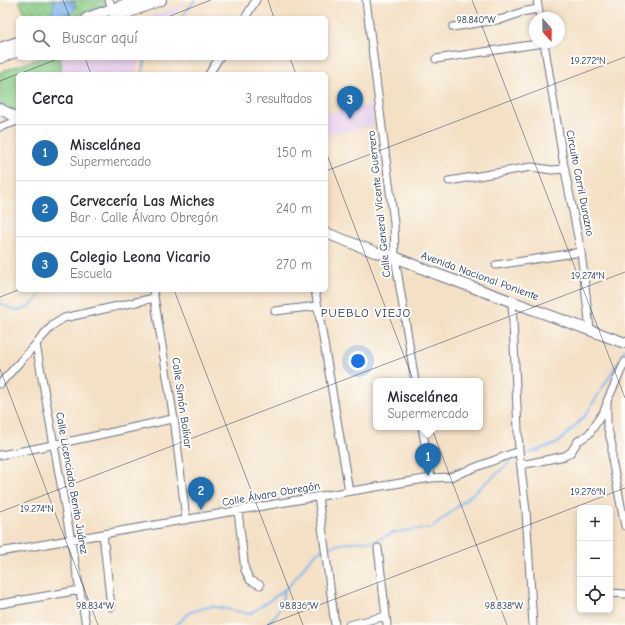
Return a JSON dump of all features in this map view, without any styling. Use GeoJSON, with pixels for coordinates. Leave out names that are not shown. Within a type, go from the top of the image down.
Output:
{"type":"FeatureCollection","features":[{"type":"Feature","properties":{"kind":"street"},"geometry":{"type":"LineString","coordinates":[[113,11],[137,0]]}},
{"type":"Feature","properties":{"kind":"street"},"geometry":{"type":"LineString","coordinates":[[95,16],[161,0]]}},
{"type":"Feature","properties":{"kind":"street"},"geometry":{"type":"LineString","coordinates":[[246,16],[256,0]]}},
{"type":"Feature","properties":{"kind":"street","name":"Calle General Vicente Guerrero"},"geometry":{"type":"LineString","coordinates":[[366,0],[394,223],[395,257],[415,378]]}},
{"type":"Feature","properties":{"kind":"street"},"geometry":{"type":"LineString","coordinates":[[537,0],[539,12]]}},
{"type":"Feature","properties":{"kind":"street"},"geometry":{"type":"LineString","coordinates":[[453,27],[503,19],[522,12],[538,9]]}},
{"type":"Feature","properties":{"kind":"street"},"geometry":{"type":"LineString","coordinates":[[0,48],[16,43]]}},
{"type":"Feature","properties":{"kind":"street"},"geometry":{"type":"LineString","coordinates":[[436,59],[529,44]]}},
{"type":"Feature","properties":{"kind":"street","name":"Circuito Carril Durazno"},"geometry":{"type":"LineString","coordinates":[[545,48],[565,169],[581,252],[590,329]]}},
{"type":"Feature","properties":{"kind":"street"},"geometry":{"type":"LineString","coordinates":[[0,58],[16,52]]}},
{"type":"Feature","properties":{"kind":"street"},"geometry":{"type":"LineString","coordinates":[[210,72],[218,60]]}},
{"type":"Feature","properties":{"kind":"street"},"geometry":{"type":"LineString","coordinates":[[0,109],[16,118]]}},
{"type":"Feature","properties":{"kind":"street"},"geometry":{"type":"LineString","coordinates":[[0,127],[16,120]]}},
{"type":"Feature","properties":{"kind":"street"},"geometry":{"type":"LineString","coordinates":[[449,181],[531,168],[552,170],[565,169]]}},
{"type":"Feature","properties":{"kind":"street","name":"Avenida Nacional Poniente"},"geometry":{"type":"LineString","coordinates":[[328,234],[624,342]]}},
{"type":"Feature","properties":{"kind":"street"},"geometry":{"type":"LineString","coordinates":[[496,265],[581,252]]}},
{"type":"Feature","properties":{"kind":"street"},"geometry":{"type":"LineString","coordinates":[[315,292],[349,491]]}},
{"type":"Feature","properties":{"kind":"street"},"geometry":{"type":"LineString","coordinates":[[0,384],[53,325],[64,318],[154,294]]}},
{"type":"Feature","properties":{"kind":"street","name":"Calle Simón Bolívar"},"geometry":{"type":"LineString","coordinates":[[154,294],[173,419],[186,520]]}},
{"type":"Feature","properties":{"kind":"street"},"geometry":{"type":"LineString","coordinates":[[512,301],[519,451],[526,512],[533,625]]}},
{"type":"Feature","properties":{"kind":"street"},"geometry":{"type":"LineString","coordinates":[[275,311],[318,306]]}},
{"type":"Feature","properties":{"kind":"street","name":"Calle Licenciado Benito Juárez"},"geometry":{"type":"LineString","coordinates":[[36,344],[86,625]]}},
{"type":"Feature","properties":{"kind":"street"},"geometry":{"type":"LineString","coordinates":[[520,466],[565,456],[571,452],[578,441],[589,434],[604,411],[625,362]]}},
{"type":"Feature","properties":{"kind":"street"},"geometry":{"type":"LineString","coordinates":[[607,401],[606,425],[612,445],[612,460],[625,526]]}},
{"type":"Feature","properties":{"kind":"street"},"geometry":{"type":"LineString","coordinates":[[0,455],[55,445],[173,419]]}},
{"type":"Feature","properties":{"kind":"street"},"geometry":{"type":"LineString","coordinates":[[423,430],[431,478]]}},
{"type":"Feature","properties":{"kind":"street","name":"Calle Álvaro Obregón"},"geometry":{"type":"LineString","coordinates":[[0,552],[318,496],[431,478],[450,477],[519,451]]}},
{"type":"Feature","properties":{"kind":"street"},"geometry":{"type":"LineString","coordinates":[[318,496],[336,625]]}},
{"type":"Feature","properties":{"kind":"street"},"geometry":{"type":"LineString","coordinates":[[238,511],[245,570],[250,580],[260,585]]}},
{"type":"Feature","properties":{"kind":"street"},"geometry":{"type":"LineString","coordinates":[[103,534],[111,607]]}},
{"type":"Feature","properties":{"kind":"street"},"geometry":{"type":"LineString","coordinates":[[378,548],[388,625]]}},
{"type":"Feature","properties":{"kind":"street"},"geometry":{"type":"LineString","coordinates":[[0,604],[80,590]]}},
{"type":"Feature","properties":{"kind":"street"},"geometry":{"type":"LineString","coordinates":[[613,593],[625,594]]}},
{"type":"Feature","properties":{"kind":"street"},"geometry":{"type":"LineString","coordinates":[[349,625],[386,616]]}},
{"type":"Feature","properties":{"kind":"shaded area"},"geometry":{"type":"Polygon","coordinates":[[[185,4],[172,16],[151,16],[185,4]]]}},
{"type":"Feature","properties":{"kind":"shaded area"},"geometry":{"type":"Polygon","coordinates":[[[61,60],[138,60],[136,72],[61,72],[61,60]]]}},
{"type":"Feature","properties":{"kind":"shaded area"},"geometry":{"type":"Polygon","coordinates":[[[371,105],[374,126],[328,134],[328,113],[371,105]]]}},
{"type":"Feature","properties":{"kind":"green space"},"geometry":{"type":"Polygon","coordinates":[[[19,0],[104,0],[106,5],[77,16],[25,16],[19,0]]]}},
{"type":"Feature","properties":{"kind":"green space"},"geometry":{"type":"Polygon","coordinates":[[[34,60],[61,60],[61,72],[16,72],[16,112],[5,108],[0,103],[0,72],[34,60]]]}},
{"type":"Feature","properties":{"kind":"water"},"geometry":{"type":"Polygon","coordinates":[[[54,0],[68,0],[74,2],[76,7],[72,13],[69,14],[62,16],[52,15],[54,0]]]}},
{"type":"Feature","properties":{"kind":"waterway"},"geometry":{"type":"LineString","coordinates":[[183,16],[195,0]]}},
{"type":"Feature","properties":{"kind":"waterway"},"geometry":{"type":"LineString","coordinates":[[142,72],[146,60]]}},
{"type":"Feature","properties":{"kind":"waterway"},"geometry":{"type":"LineString","coordinates":[[0,303],[15,310],[24,309],[32,304],[41,292]]}},
{"type":"Feature","properties":{"kind":"waterway"},"geometry":{"type":"LineString","coordinates":[[522,456],[558,443],[585,416],[625,349]]}},
{"type":"Feature","properties":{"kind":"waterway"},"geometry":{"type":"LineString","coordinates":[[327,547],[352,542],[375,541],[395,532],[432,528],[518,457]]}},
{"type":"Feature","properties":{"kind":"waterway"},"geometry":{"type":"LineString","coordinates":[[176,625],[190,612],[212,606],[250,614],[290,584],[307,562],[323,549]]}},
{"type":"Feature","properties":{"kind":"waterway"},"geometry":{"type":"LineString","coordinates":[[266,625],[278,612],[285,590]]}},
{"type":"Feature","properties":{"kind":"place","name":"Colegio Leona Vicario"},"geometry":{"type":"Point","coordinates":[350,119]}},
{"type":"Feature","properties":{"kind":"place","name":"Miscelánea"},"geometry":{"type":"Point","coordinates":[428,476]}},
{"type":"Feature","properties":{"kind":"place","name":"Cervecería Las Miches"},"geometry":{"type":"Point","coordinates":[201,510]}},
{"type":"Feature","properties":{"kind":"district","name":"PUEBLO VIEJO"},"geometry":{"type":"Point","coordinates":[366,313]}}]}
